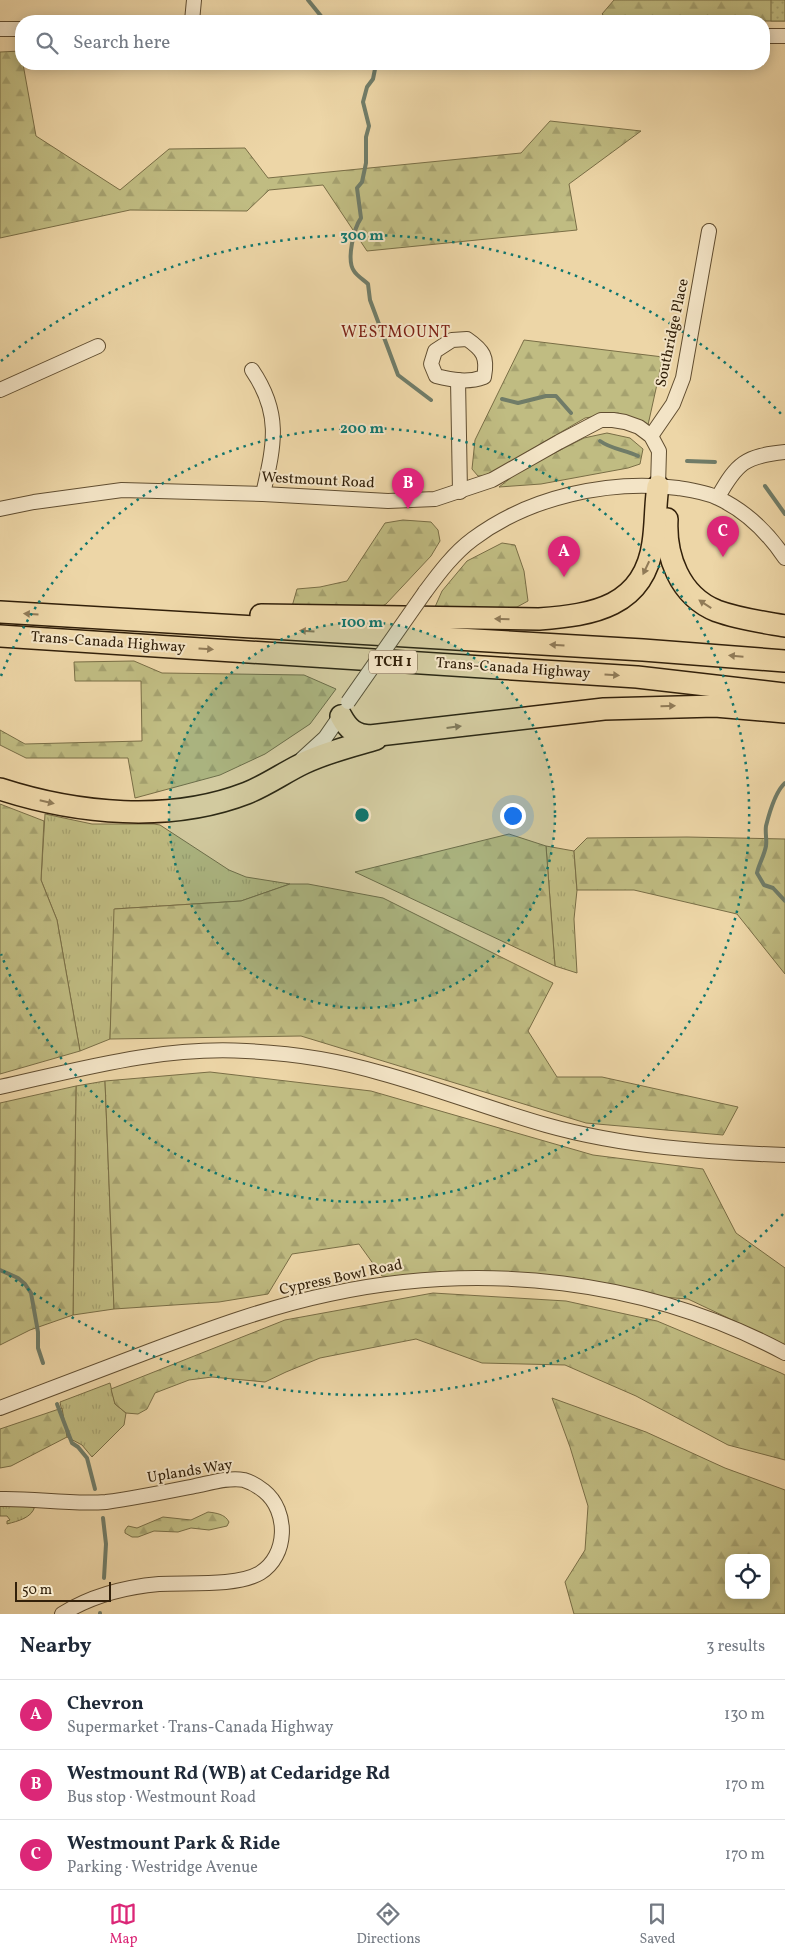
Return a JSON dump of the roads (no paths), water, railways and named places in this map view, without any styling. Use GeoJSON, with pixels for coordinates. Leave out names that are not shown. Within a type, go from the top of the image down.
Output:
{"type":"FeatureCollection","features":[{"type":"Feature","properties":{"kind":"highway"},"geometry":{"type":"LineString","coordinates":[[61,616],[227,614],[520,619],[584,614],[615,603],[629,593],[646,569],[654,542],[658,486]]}},
{"type":"Feature","properties":{"kind":"highway"},"geometry":{"type":"LineString","coordinates":[[658,486],[667,504],[666,533],[672,563],[679,578],[689,591],[700,601],[715,610],[785,626]]}},
{"type":"Feature","properties":{"kind":"highway","name":"Trans-Canada Highway"},"geometry":{"type":"LineString","coordinates":[[0,612],[659,651],[785,661]]}},
{"type":"Feature","properties":{"kind":"highway","name":"Trans-Canada Highway"},"geometry":{"type":"LineString","coordinates":[[0,636],[637,677],[785,694]]}},
{"type":"Feature","properties":{"kind":"highway"},"geometry":{"type":"LineString","coordinates":[[345,709],[346,725],[352,732],[360,735],[406,733],[613,708],[715,706],[785,712]]}},
{"type":"Feature","properties":{"kind":"highway"},"geometry":{"type":"LineString","coordinates":[[0,789],[35,799],[78,807],[123,810],[180,809],[233,798],[321,756],[406,733]]}},
{"type":"Feature","properties":{"kind":"street"},"geometry":{"type":"LineString","coordinates":[[193,15],[194,0]]}},
{"type":"Feature","properties":{"kind":"street"},"geometry":{"type":"LineString","coordinates":[[0,29],[15,29]]}},
{"type":"Feature","properties":{"kind":"street"},"geometry":{"type":"LineString","coordinates":[[770,36],[785,36]]}},
{"type":"Feature","properties":{"kind":"street","name":"Southridge Place"},"geometry":{"type":"LineString","coordinates":[[651,436],[673,404],[683,378],[709,231]]}},
{"type":"Feature","properties":{"kind":"street"},"geometry":{"type":"LineString","coordinates":[[0,390],[98,346]]}},
{"type":"Feature","properties":{"kind":"street"},"geometry":{"type":"LineString","coordinates":[[252,370],[264,386],[273,414],[272,451],[263,494]]}},
{"type":"Feature","properties":{"kind":"street"},"geometry":{"type":"LineString","coordinates":[[462,380],[465,490]]}},
{"type":"Feature","properties":{"kind":"street","name":"Westmount Road"},"geometry":{"type":"LineString","coordinates":[[0,510],[34,502],[122,490],[263,494],[388,501],[435,499],[492,480],[601,420],[625,422],[651,436]]}},
{"type":"Feature","properties":{"kind":"street"},"geometry":{"type":"LineString","coordinates":[[651,436],[659,452],[658,486]]}},
{"type":"Feature","properties":{"kind":"street"},"geometry":{"type":"LineString","coordinates":[[718,497],[733,472],[746,460],[785,452]]}},
{"type":"Feature","properties":{"kind":"street"},"geometry":{"type":"LineString","coordinates":[[266,783],[288,770],[313,749],[333,728],[445,565],[472,539],[514,514],[558,498],[601,489],[658,486],[689,489],[718,497],[742,512],[762,528],[785,558]]}},
{"type":"Feature","properties":{"kind":"street"},"geometry":{"type":"LineString","coordinates":[[0,1087],[146,1056],[210,1051],[271,1052],[314,1058],[382,1073],[509,1114],[581,1134],[686,1149],[785,1155]]}},
{"type":"Feature","properties":{"kind":"street","name":"Cypress Bowl Road"},"geometry":{"type":"LineString","coordinates":[[0,1408],[238,1320],[328,1294],[420,1279],[513,1279],[558,1282],[604,1290],[646,1299],[688,1312],[733,1328],[785,1353]]}},
{"type":"Feature","properties":{"kind":"street","name":"Uplands Way"},"geometry":{"type":"LineString","coordinates":[[0,1499],[30,1499],[89,1504],[220,1482],[244,1480],[265,1492],[278,1508],[282,1528],[280,1547],[269,1566],[259,1573],[223,1582],[135,1587],[93,1598],[62,1614]]}},
{"type":"Feature","properties":{"kind":"waterway"},"geometry":{"type":"LineString","coordinates":[[308,0],[320,15]]}},
{"type":"Feature","properties":{"kind":"waterway"},"geometry":{"type":"LineString","coordinates":[[375,70],[363,102],[369,126],[366,137],[366,163],[362,182],[357,188],[361,218],[352,244],[352,266],[355,273],[368,284],[370,300],[398,375],[431,400]]}},
{"type":"Feature","properties":{"kind":"waterway"},"geometry":{"type":"LineString","coordinates":[[502,399],[518,403],[546,396],[556,396],[571,413]]}},
{"type":"Feature","properties":{"kind":"waterway"},"geometry":{"type":"LineString","coordinates":[[600,441],[638,456]]}},
{"type":"Feature","properties":{"kind":"waterway"},"geometry":{"type":"LineString","coordinates":[[687,461],[715,462]]}},
{"type":"Feature","properties":{"kind":"waterway"},"geometry":{"type":"LineString","coordinates":[[765,486],[785,514]]}},
{"type":"Feature","properties":{"kind":"waterway"},"geometry":{"type":"LineString","coordinates":[[785,783],[776,797],[769,815],[766,826],[766,846],[757,873],[764,885],[773,888],[785,901]]}},
{"type":"Feature","properties":{"kind":"waterway"},"geometry":{"type":"LineString","coordinates":[[0,1270],[18,1278],[31,1293],[38,1332],[38,1348],[43,1363]]}},
{"type":"Feature","properties":{"kind":"waterway"},"geometry":{"type":"LineString","coordinates":[[57,1404],[72,1443],[87,1458],[95,1489]]}},
{"type":"Feature","properties":{"kind":"waterway"},"geometry":{"type":"LineString","coordinates":[[103,1518],[106,1544],[104,1578]]}},
{"type":"Feature","properties":{"kind":"place","name":"Westmount Rd (WB) at Cedaridge Rd"},"geometry":{"type":"Point","coordinates":[408,509]}},
{"type":"Feature","properties":{"kind":"place","name":"Westmount Park & Ride"},"geometry":{"type":"Point","coordinates":[723,557]}},
{"type":"Feature","properties":{"kind":"place","name":"Chevron"},"geometry":{"type":"Point","coordinates":[564,577]}},
{"type":"Feature","properties":{"kind":"district","name":"WESTMOUNT"},"geometry":{"type":"Point","coordinates":[396,333]}}]}
